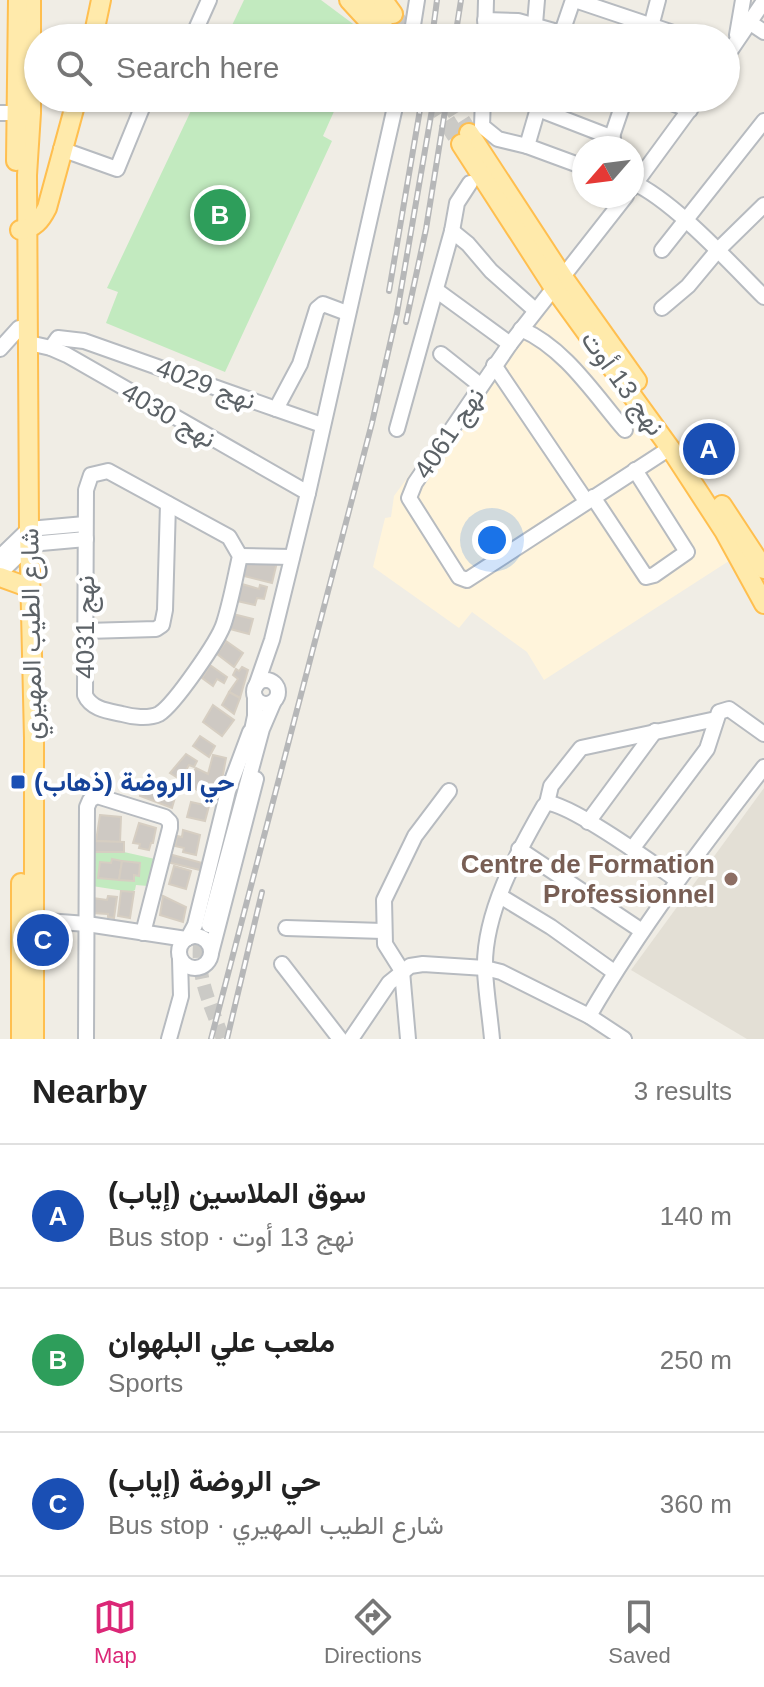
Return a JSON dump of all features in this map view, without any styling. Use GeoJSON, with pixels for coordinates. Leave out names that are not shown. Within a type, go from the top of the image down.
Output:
{"type":"FeatureCollection","features":[{"type":"Feature","properties":{"kind":"main road"},"geometry":{"type":"LineString","coordinates":[[18,0],[9,113],[22,230]]}},
{"type":"Feature","properties":{"kind":"main road"},"geometry":{"type":"LineString","coordinates":[[30,24],[31,0]]}},
{"type":"Feature","properties":{"kind":"main road"},"geometry":{"type":"LineString","coordinates":[[349,0],[386,18]]}},
{"type":"Feature","properties":{"kind":"main road"},"geometry":{"type":"LineString","coordinates":[[367,0],[386,18]]}},
{"type":"Feature","properties":{"kind":"main road"},"geometry":{"type":"LineString","coordinates":[[96,24],[102,1]]}},
{"type":"Feature","properties":{"kind":"main road"},"geometry":{"type":"LineString","coordinates":[[22,230],[27,112]]}},
{"type":"Feature","properties":{"kind":"main road"},"geometry":{"type":"LineString","coordinates":[[22,230],[37,224],[47,208],[73,112]]}},
{"type":"Feature","properties":{"kind":"main road"},"geometry":{"type":"LineString","coordinates":[[471,134],[558,282]]}},
{"type":"Feature","properties":{"kind":"main road","name":"شارع الطيب المهيري"},"geometry":{"type":"LineString","coordinates":[[22,230],[25,541],[34,738],[34,1039]]}},
{"type":"Feature","properties":{"kind":"main road","name":"نهج 13 أوت"},"geometry":{"type":"LineString","coordinates":[[558,282],[724,531],[764,604]]}},
{"type":"Feature","properties":{"kind":"main road","name":"نهج 13 أوت"},"geometry":{"type":"LineString","coordinates":[[558,282],[680,442],[764,569]]}},
{"type":"Feature","properties":{"kind":"main road","name":"شارع الطيب المهيري"},"geometry":{"type":"LineString","coordinates":[[21,1039],[22,585],[25,541]]}},
{"type":"Feature","properties":{"kind":"main road"},"geometry":{"type":"LineString","coordinates":[[0,575],[22,585]]}},
{"type":"Feature","properties":{"kind":"street"},"geometry":{"type":"LineString","coordinates":[[198,24],[209,0]]}},
{"type":"Feature","properties":{"kind":"street"},"geometry":{"type":"LineString","coordinates":[[413,24],[417,0]]}},
{"type":"Feature","properties":{"kind":"street"},"geometry":{"type":"LineString","coordinates":[[485,24],[486,0]]}},
{"type":"Feature","properties":{"kind":"street"},"geometry":{"type":"LineString","coordinates":[[485,20],[505,19],[535,24],[537,0]]}},
{"type":"Feature","properties":{"kind":"street"},"geometry":{"type":"LineString","coordinates":[[565,24],[574,0],[633,24]]}},
{"type":"Feature","properties":{"kind":"street"},"geometry":{"type":"LineString","coordinates":[[652,24],[658,0]]}},
{"type":"Feature","properties":{"kind":"street"},"geometry":{"type":"LineString","coordinates":[[739,24],[743,0]]}},
{"type":"Feature","properties":{"kind":"street"},"geometry":{"type":"LineString","coordinates":[[740,34],[764,1]]}},
{"type":"Feature","properties":{"kind":"street"},"geometry":{"type":"LineString","coordinates":[[749,22],[764,32]]}},
{"type":"Feature","properties":{"kind":"street"},"geometry":{"type":"LineString","coordinates":[[61,149],[112,169],[119,168],[141,112]]}},
{"type":"Feature","properties":{"kind":"street"},"geometry":{"type":"LineString","coordinates":[[181,996],[207,960],[255,786],[259,722],[256,692],[308,493],[394,112]]}},
{"type":"Feature","properties":{"kind":"street"},"geometry":{"type":"LineString","coordinates":[[478,112],[471,134],[527,146],[572,163]]}},
{"type":"Feature","properties":{"kind":"street"},"geometry":{"type":"LineString","coordinates":[[527,146],[538,112]]}},
{"type":"Feature","properties":{"kind":"street"},"geometry":{"type":"LineString","coordinates":[[554,112],[597,136]]}},
{"type":"Feature","properties":{"kind":"street"},"geometry":{"type":"LineString","coordinates":[[612,136],[620,112]]}},
{"type":"Feature","properties":{"kind":"street"},"geometry":{"type":"LineString","coordinates":[[644,170],[688,112]]}},
{"type":"Feature","properties":{"kind":"street"},"geometry":{"type":"LineString","coordinates":[[662,250],[764,121]]}},
{"type":"Feature","properties":{"kind":"street"},"geometry":{"type":"LineString","coordinates":[[397,429],[457,203],[470,183]]}},
{"type":"Feature","properties":{"kind":"street"},"geometry":{"type":"LineString","coordinates":[[644,193],[718,250],[764,297]]}},
{"type":"Feature","properties":{"kind":"street"},"geometry":{"type":"LineString","coordinates":[[662,308],[688,286],[718,250],[764,205]]}},
{"type":"Feature","properties":{"kind":"street","name":"نهج 4061"},"geometry":{"type":"LineString","coordinates":[[590,499],[467,580],[459,577],[409,498],[415,483],[494,365],[617,208]]}},
{"type":"Feature","properties":{"kind":"street"},"geometry":{"type":"LineString","coordinates":[[452,231],[535,310]]}},
{"type":"Feature","properties":{"kind":"street"},"geometry":{"type":"LineString","coordinates":[[436,290],[510,344]]}},
{"type":"Feature","properties":{"kind":"street","name":"نهج 4029"},"geometry":{"type":"LineString","coordinates":[[51,348],[58,338],[84,341],[276,409],[300,364],[317,309],[323,304],[347,313]]}},
{"type":"Feature","properties":{"kind":"street"},"geometry":{"type":"LineString","coordinates":[[521,329],[542,338],[562,357],[625,430]]}},
{"type":"Feature","properties":{"kind":"street"},"geometry":{"type":"LineString","coordinates":[[0,349],[24,336]]}},
{"type":"Feature","properties":{"kind":"street","name":"نهج 4030"},"geometry":{"type":"LineString","coordinates":[[24,336],[51,348],[308,493]]}},
{"type":"Feature","properties":{"kind":"street"},"geometry":{"type":"LineString","coordinates":[[441,354],[480,385]]}},
{"type":"Feature","properties":{"kind":"street"},"geometry":{"type":"LineString","coordinates":[[494,365],[646,577],[654,575],[687,552],[635,470]]}},
{"type":"Feature","properties":{"kind":"street"},"geometry":{"type":"LineString","coordinates":[[276,409],[322,425]]}},
{"type":"Feature","properties":{"kind":"street"},"geometry":{"type":"LineString","coordinates":[[590,499],[670,448]]}},
{"type":"Feature","properties":{"kind":"street","name":"نهج 4031"},"geometry":{"type":"LineString","coordinates":[[108,471],[168,504],[229,537],[240,556],[224,625],[216,641],[159,714],[125,715],[91,705],[85,695],[87,481],[91,475],[108,471]]}},
{"type":"Feature","properties":{"kind":"street"},"geometry":{"type":"LineString","coordinates":[[86,631],[156,629],[162,625],[168,504]]}},
{"type":"Feature","properties":{"kind":"street"},"geometry":{"type":"LineString","coordinates":[[0,557],[25,541],[85,532]]}},
{"type":"Feature","properties":{"kind":"street"},"geometry":{"type":"LineString","coordinates":[[0,575],[25,541]]}},
{"type":"Feature","properties":{"kind":"street"},"geometry":{"type":"LineString","coordinates":[[240,556],[292,557]]}},
{"type":"Feature","properties":{"kind":"street"},"geometry":{"type":"LineString","coordinates":[[169,1039],[181,996],[180,956],[195,925],[228,791],[259,722],[276,694],[272,640]]}},
{"type":"Feature","properties":{"kind":"street"},"geometry":{"type":"LineString","coordinates":[[256,692],[265,704],[276,694]]}},
{"type":"Feature","properties":{"kind":"street"},"geometry":{"type":"LineString","coordinates":[[632,849],[707,749],[719,712],[729,709],[764,734]]}},
{"type":"Feature","properties":{"kind":"street"},"geometry":{"type":"LineString","coordinates":[[492,1039],[485,968],[488,941],[500,896],[519,849],[545,804],[551,786],[581,748],[716,719]]}},
{"type":"Feature","properties":{"kind":"street"},"geometry":{"type":"LineString","coordinates":[[206,924],[259,722]]}},
{"type":"Feature","properties":{"kind":"street"},"geometry":{"type":"LineString","coordinates":[[588,822],[655,731]]}},
{"type":"Feature","properties":{"kind":"street"},"geometry":{"type":"LineString","coordinates":[[589,1016],[614,972],[677,880],[764,767]]}},
{"type":"Feature","properties":{"kind":"street"},"geometry":{"type":"LineString","coordinates":[[408,1039],[402,971],[386,949],[384,900],[415,836],[449,791]]}},
{"type":"Feature","properties":{"kind":"street"},"geometry":{"type":"LineString","coordinates":[[86,1039],[87,807],[93,797],[101,795],[165,817],[171,825],[143,933]]}},
{"type":"Feature","properties":{"kind":"street"},"geometry":{"type":"LineString","coordinates":[[545,804],[554,804],[588,822],[677,880]]}},
{"type":"Feature","properties":{"kind":"street"},"geometry":{"type":"LineString","coordinates":[[519,849],[642,931]]}},
{"type":"Feature","properties":{"kind":"street"},"geometry":{"type":"LineString","coordinates":[[500,896],[551,927],[614,972]]}},
{"type":"Feature","properties":{"kind":"street"},"geometry":{"type":"LineString","coordinates":[[33,920],[87,924],[169,937],[195,936],[205,940],[207,960]]}},
{"type":"Feature","properties":{"kind":"street"},"geometry":{"type":"LineString","coordinates":[[286,928],[383,931]]}},
{"type":"Feature","properties":{"kind":"street"},"geometry":{"type":"LineString","coordinates":[[169,937],[180,956],[193,968],[207,960]]}},
{"type":"Feature","properties":{"kind":"street"},"geometry":{"type":"LineString","coordinates":[[282,964],[340,1039]]}},
{"type":"Feature","properties":{"kind":"street"},"geometry":{"type":"LineString","coordinates":[[351,1039],[382,991],[402,971],[423,964],[485,968],[515,978],[589,1016],[600,1033],[624,1039]]}},
{"type":"Feature","properties":{"kind":"shaded area"},"geometry":{"type":"Polygon","coordinates":[[[546,288],[669,457],[732,559],[544,680],[527,652],[472,612],[459,628],[373,567],[385,518],[391,517],[394,496],[546,288]]]}},
{"type":"Feature","properties":{"kind":"shaded area","name":"Centre de Formation Professionnel"},"geometry":{"type":"Polygon","coordinates":[[[764,788],[764,1039],[747,1039],[631,970],[764,788]]]}},
{"type":"Feature","properties":{"kind":"green space"},"geometry":{"type":"Polygon","coordinates":[[[244,0],[321,0],[353,24],[233,24],[244,0]]]}},
{"type":"Feature","properties":{"kind":"green space"},"geometry":{"type":"Polygon","coordinates":[[[190,112],[334,112],[323,136],[332,141],[225,372],[106,323],[118,292],[107,288],[190,112]]]}},
{"type":"Feature","properties":{"kind":"green space"},"geometry":{"type":"Polygon","coordinates":[[[92,852],[124,852],[155,859],[148,886],[136,885],[131,892],[92,886],[92,852]]]}},
{"type":"Feature","properties":{"kind":"building"},"geometry":{"type":"Polygon","coordinates":[[[277,562],[272,583],[240,575],[242,563],[277,562]]]}},
{"type":"Feature","properties":{"kind":"building"},"geometry":{"type":"Polygon","coordinates":[[[242,584],[259,589],[260,585],[267,587],[264,599],[257,598],[255,605],[237,601],[242,584]]]}},
{"type":"Feature","properties":{"kind":"building"},"geometry":{"type":"Polygon","coordinates":[[[233,614],[253,619],[249,634],[230,629],[233,614]]]}},
{"type":"Feature","properties":{"kind":"building"},"geometry":{"type":"Polygon","coordinates":[[[226,641],[243,653],[234,667],[217,654],[226,641]]]}},
{"type":"Feature","properties":{"kind":"building"},"geometry":{"type":"Polygon","coordinates":[[[210,665],[227,677],[224,683],[217,679],[213,686],[202,678],[210,665]]]}},
{"type":"Feature","properties":{"kind":"building"},"geometry":{"type":"Polygon","coordinates":[[[242,667],[248,670],[240,698],[229,692],[238,679],[233,675],[236,669],[239,671],[242,667]]]}},
{"type":"Feature","properties":{"kind":"building"},"geometry":{"type":"Polygon","coordinates":[[[229,692],[240,698],[234,714],[222,705],[229,692]]]}},
{"type":"Feature","properties":{"kind":"building"},"geometry":{"type":"Polygon","coordinates":[[[213,705],[234,720],[222,736],[203,722],[213,705]]]}},
{"type":"Feature","properties":{"kind":"building"},"geometry":{"type":"Polygon","coordinates":[[[200,736],[215,746],[209,757],[193,746],[200,736]]]}},
{"type":"Feature","properties":{"kind":"building"},"geometry":{"type":"Polygon","coordinates":[[[186,754],[197,761],[194,767],[189,765],[185,772],[191,776],[196,768],[208,774],[213,755],[226,758],[220,791],[200,786],[197,790],[170,773],[186,754]]]}},
{"type":"Feature","properties":{"kind":"building"},"geometry":{"type":"Polygon","coordinates":[[[146,777],[178,787],[172,808],[140,796],[146,777]]]}},
{"type":"Feature","properties":{"kind":"building"},"geometry":{"type":"Polygon","coordinates":[[[191,802],[209,806],[205,821],[187,817],[191,802]]]}},
{"type":"Feature","properties":{"kind":"building"},"geometry":{"type":"Polygon","coordinates":[[[100,815],[121,817],[120,842],[96,841],[100,815]]]}},
{"type":"Feature","properties":{"kind":"building"},"geometry":{"type":"Polygon","coordinates":[[[139,823],[156,828],[149,850],[133,843],[139,823]]]}},
{"type":"Feature","properties":{"kind":"building"},"geometry":{"type":"Polygon","coordinates":[[[183,830],[200,835],[196,855],[175,846],[177,836],[182,837],[183,830]]]}},
{"type":"Feature","properties":{"kind":"building"},"geometry":{"type":"Polygon","coordinates":[[[92,841],[124,842],[124,852],[93,852],[92,841]]]}},
{"type":"Feature","properties":{"kind":"building"},"geometry":{"type":"Polygon","coordinates":[[[169,854],[202,863],[200,870],[167,862],[169,854]]]}},
{"type":"Feature","properties":{"kind":"building"},"geometry":{"type":"Polygon","coordinates":[[[112,859],[122,861],[119,880],[98,878],[100,862],[111,863],[112,859]]]}},
{"type":"Feature","properties":{"kind":"building"},"geometry":{"type":"Polygon","coordinates":[[[122,861],[140,863],[139,876],[134,875],[134,881],[119,880],[122,861]]]}},
{"type":"Feature","properties":{"kind":"building"},"geometry":{"type":"Polygon","coordinates":[[[174,866],[191,871],[186,889],[169,884],[174,866]]]}},
{"type":"Feature","properties":{"kind":"building"},"geometry":{"type":"Polygon","coordinates":[[[121,891],[134,892],[130,918],[118,916],[121,891]]]}},
{"type":"Feature","properties":{"kind":"building"},"geometry":{"type":"Polygon","coordinates":[[[108,896],[117,897],[114,918],[108,917],[108,914],[92,913],[92,898],[107,900],[108,896]]]}},
{"type":"Feature","properties":{"kind":"building"},"geometry":{"type":"Polygon","coordinates":[[[163,896],[186,907],[183,922],[160,915],[163,896]]]}},
{"type":"Feature","properties":{"kind":"tunnel"},"geometry":{"type":"LineString","coordinates":[[393,14],[400,24]]}},
{"type":"Feature","properties":{"kind":"tunnel"},"geometry":{"type":"LineString","coordinates":[[441,112],[461,144]]}},
{"type":"Feature","properties":{"kind":"tunnel"},"geometry":{"type":"LineString","coordinates":[[456,112],[469,133]]}},
{"type":"Feature","properties":{"kind":"tunnel"},"geometry":{"type":"LineString","coordinates":[[203,923],[200,940],[203,983],[223,1039]]}},
{"type":"Feature","properties":{"kind":"railway"},"geometry":{"type":"LineString","coordinates":[[434,24],[437,0]]}},
{"type":"Feature","properties":{"kind":"railway"},"geometry":{"type":"LineString","coordinates":[[457,24],[461,0]]}},
{"type":"Feature","properties":{"kind":"railway"},"geometry":{"type":"LineString","coordinates":[[389,291],[420,112]]}},
{"type":"Feature","properties":{"kind":"railway"},"geometry":{"type":"LineString","coordinates":[[211,1039],[372,423],[397,313],[432,112]]}},
{"type":"Feature","properties":{"kind":"railway"},"geometry":{"type":"LineString","coordinates":[[406,322],[426,229],[445,112]]}},
{"type":"Feature","properties":{"kind":"railway"},"geometry":{"type":"LineString","coordinates":[[227,1039],[262,892]]}},
{"type":"Feature","properties":{"kind":"place","name":"ملعب علي البلهوان"},"geometry":{"type":"Point","coordinates":[220,215]}},
{"type":"Feature","properties":{"kind":"place","name":"سوق الملاسين (إياب)"},"geometry":{"type":"Point","coordinates":[709,449]}},
{"type":"Feature","properties":{"kind":"place","name":"حي الروضة (ذهاب)"},"geometry":{"type":"Point","coordinates":[18,782]}},
{"type":"Feature","properties":{"kind":"place","name":"Centre de Formation Professionnel"},"geometry":{"type":"Point","coordinates":[731,879]}},
{"type":"Feature","properties":{"kind":"place","name":"حي الروضة (إياب)"},"geometry":{"type":"Point","coordinates":[43,940]}}]}
